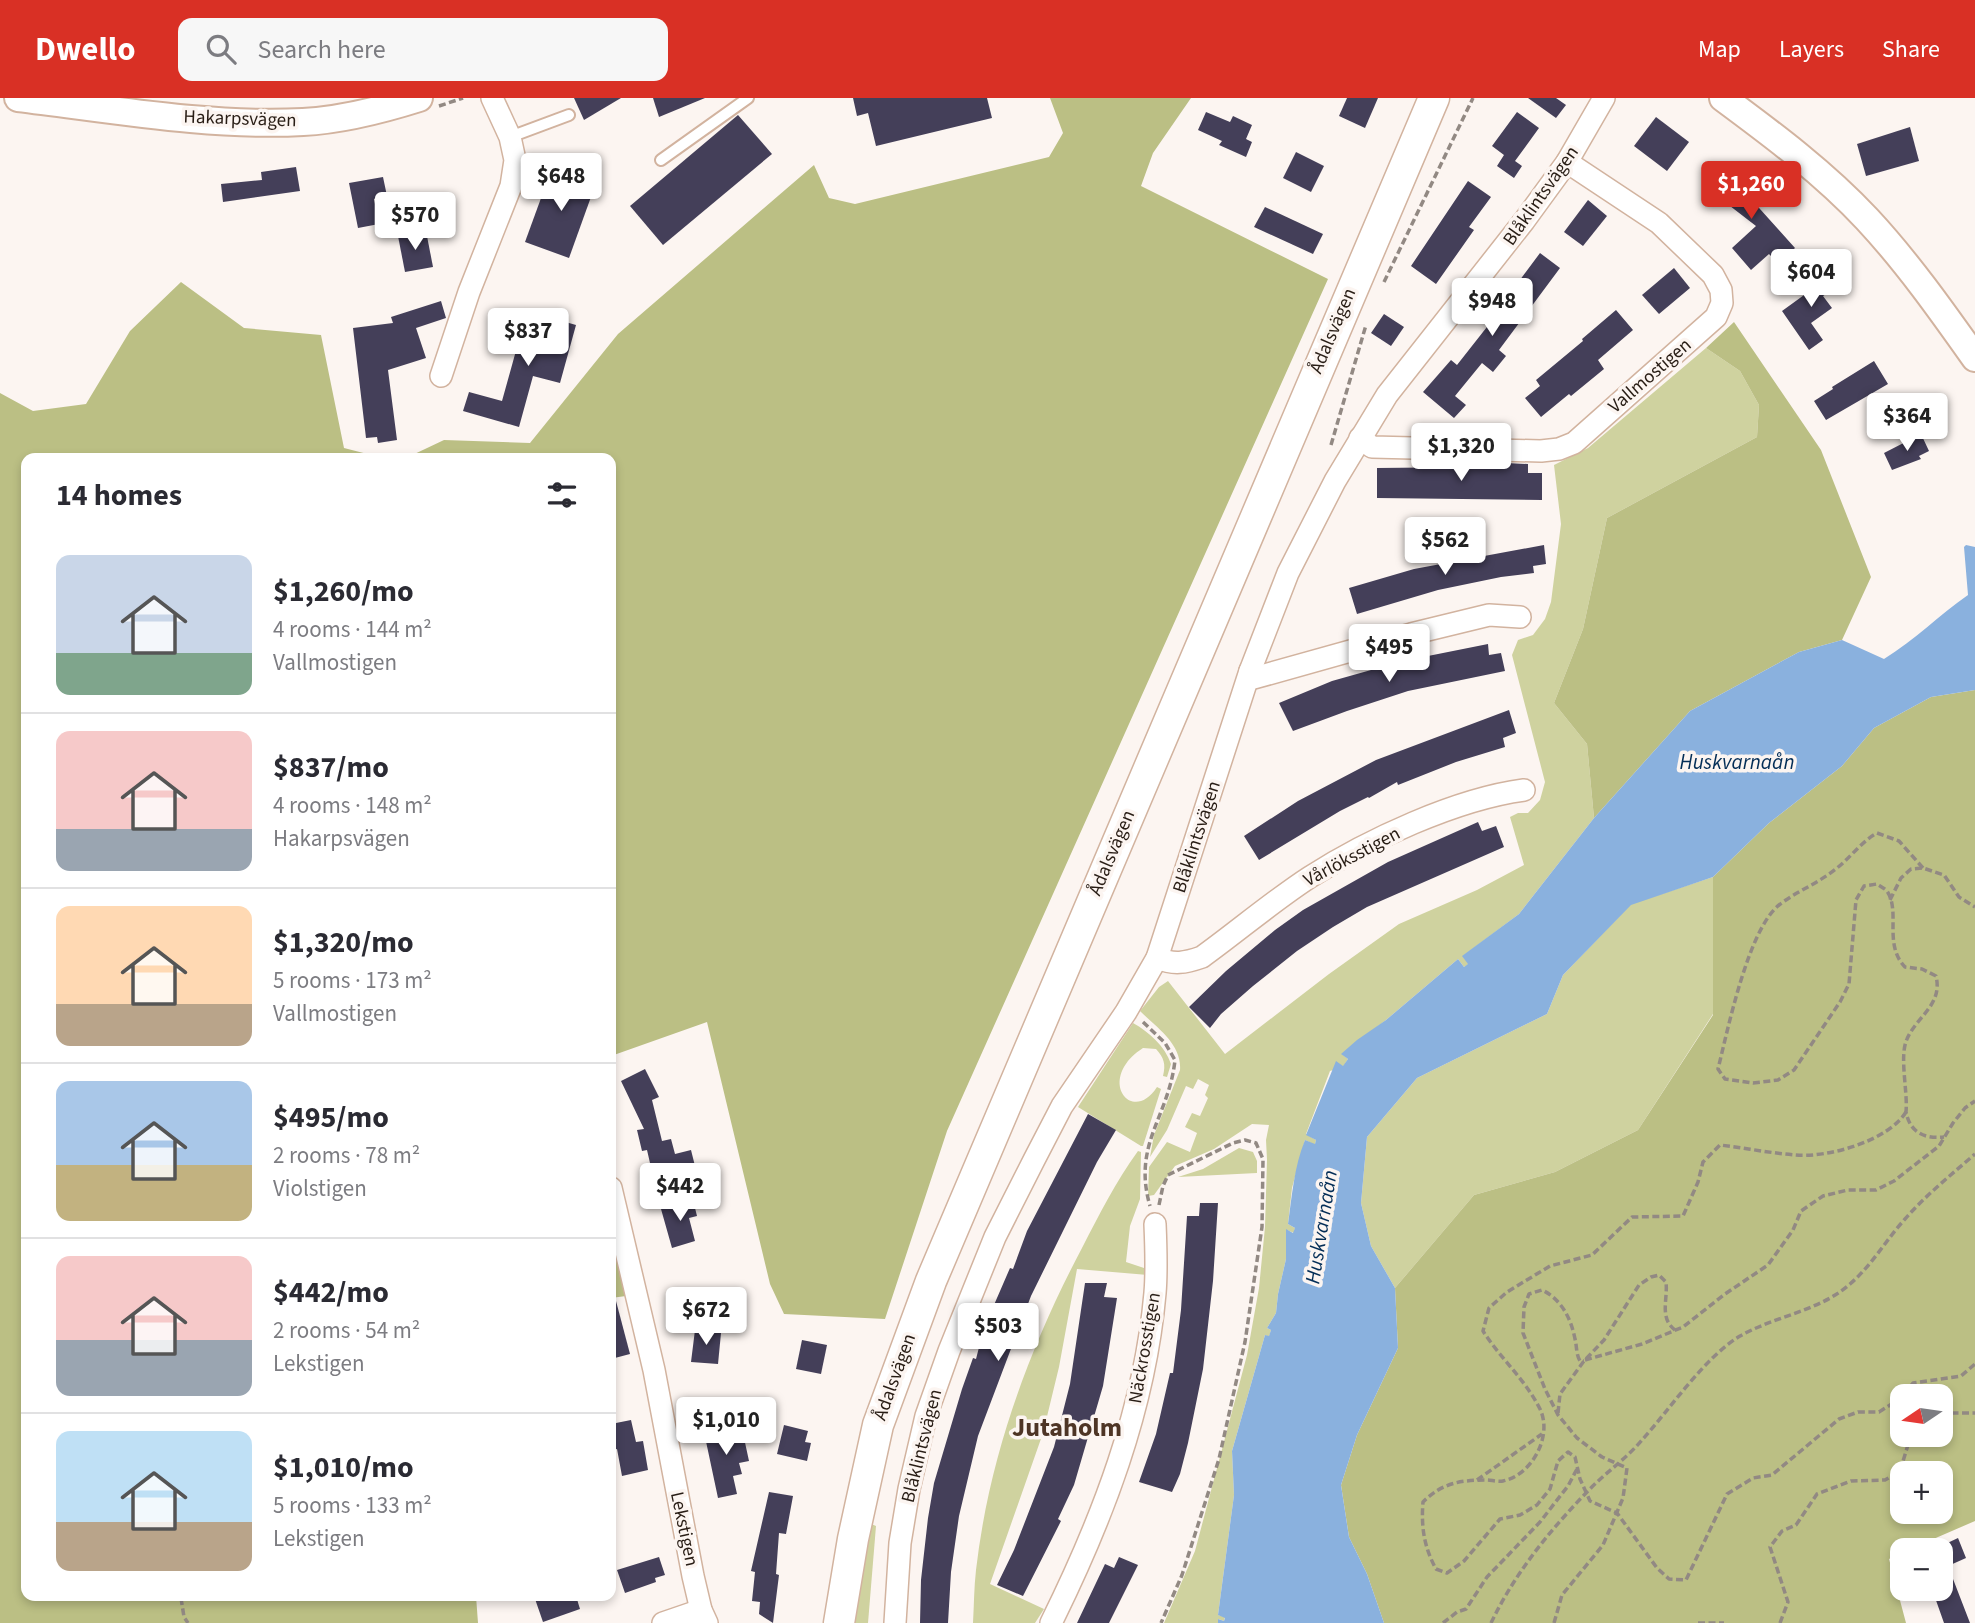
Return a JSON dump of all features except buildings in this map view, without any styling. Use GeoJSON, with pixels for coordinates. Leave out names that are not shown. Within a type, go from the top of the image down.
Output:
{"type":"FeatureCollection","features":[{"type":"Feature","properties":{"kind":"main road","name":"Ådalsvägen"},"geometry":{"type":"LineString","coordinates":[[839,1623],[852,1539],[878,1425],[931,1281],[1434,98]]}},
{"type":"Feature","properties":{"kind":"street","name":"Hakarpsvägen"},"geometry":{"type":"LineString","coordinates":[[19,98],[207,120],[270,123],[342,118],[418,98]]}},
{"type":"Feature","properties":{"kind":"street"},"geometry":{"type":"LineString","coordinates":[[441,376],[469,292],[511,186],[515,160],[510,137],[492,98]]}},
{"type":"Feature","properties":{"kind":"street","name":"Blåklintsvägen"},"geometry":{"type":"LineString","coordinates":[[895,1623],[901,1543],[909,1489],[926,1416],[949,1351],[995,1237],[1062,1106],[1126,1012],[1157,958],[1250,671],[1289,573],[1360,438],[1387,395],[1476,285],[1567,162],[1604,98]]}},
{"type":"Feature","properties":{"kind":"street"},"geometry":{"type":"LineString","coordinates":[[1723,98],[1798,154],[1865,216],[1928,292],[1975,358]]}},
{"type":"Feature","properties":{"kind":"street","name":"Vallmostigen"},"geometry":{"type":"LineString","coordinates":[[1360,438],[1372,447],[1541,451],[1559,449],[1574,443],[1716,317],[1722,303],[1721,290],[1713,275],[1659,223],[1567,162]]}},
{"type":"Feature","properties":{"kind":"street"},"geometry":{"type":"LineString","coordinates":[[1250,671],[1254,678],[1489,615],[1520,617]]}},
{"type":"Feature","properties":{"kind":"street","name":"Vårlöksstigen"},"geometry":{"type":"LineString","coordinates":[[1157,958],[1169,963],[1185,963],[1202,957],[1308,878],[1346,855],[1434,815],[1494,794],[1524,790]]}},
{"type":"Feature","properties":{"kind":"street","name":"Lekstigen"},"geometry":{"type":"LineString","coordinates":[[616,1210],[653,1370],[704,1617]]}},
{"type":"Feature","properties":{"kind":"street","name":"Näckrosstigen"},"geometry":{"type":"LineString","coordinates":[[1051,1623],[1097,1521],[1134,1414],[1155,1296],[1155,1224]]}},
{"type":"Feature","properties":{"kind":"street"},"geometry":{"type":"LineString","coordinates":[[663,1623],[704,1617]]}},
{"type":"Feature","properties":{"kind":"lane"},"geometry":{"type":"LineString","coordinates":[[661,160],[748,98]]}},
{"type":"Feature","properties":{"kind":"lane"},"geometry":{"type":"LineString","coordinates":[[510,137],[569,115]]}},
{"type":"Feature","properties":{"kind":"path"},"geometry":{"type":"LineString","coordinates":[[1384,283],[1473,98]]}},
{"type":"Feature","properties":{"kind":"path"},"geometry":{"type":"LineString","coordinates":[[1328,454],[1370,316]]}},
{"type":"Feature","properties":{"kind":"path"},"geometry":{"type":"LineString","coordinates":[[1923,868],[1899,841],[1877,833],[1864,841],[1836,869],[1777,906],[1762,923],[1753,944],[1718,1069],[1725,1079],[1754,1083],[1779,1080],[1794,1070],[1840,1002],[1849,984],[1856,900],[1864,886],[1877,884],[1887,891],[1890,902],[1895,957],[1905,967],[1922,969],[1936,976],[1938,987],[1934,1001],[1906,1041],[1906,1112],[1908,1121],[1920,1135],[1930,1138],[1944,1137]]}},
{"type":"Feature","properties":{"kind":"path"},"geometry":{"type":"LineString","coordinates":[[1890,902],[1901,878],[1911,869],[1923,868],[1944,875],[1959,897],[1975,907]]}},
{"type":"Feature","properties":{"kind":"path"},"geometry":{"type":"LineString","coordinates":[[1126,1012],[1146,1024],[1165,1043],[1175,1060],[1166,1097],[1146,1150],[1144,1185],[1155,1224]]}},
{"type":"Feature","properties":{"kind":"path"},"geometry":{"type":"LineString","coordinates":[[1554,1623],[1562,1595],[1602,1545],[1623,1498],[1627,1468],[1602,1457],[1577,1438],[1558,1415],[1545,1390],[1523,1333],[1524,1307],[1529,1294],[1542,1290],[1553,1295],[1564,1309],[1573,1329],[1580,1361],[1642,1344],[1683,1327],[1768,1265],[1793,1230],[1801,1211],[1822,1196],[1849,1190],[1876,1190],[1894,1181],[1939,1146],[1959,1115],[1975,1101]]}},
{"type":"Feature","properties":{"kind":"path"},"geometry":{"type":"LineString","coordinates":[[1906,1112],[1899,1122],[1882,1135],[1857,1146],[1830,1152],[1798,1156],[1720,1145],[1703,1162],[1698,1182],[1683,1216],[1632,1217],[1592,1255],[1550,1266],[1507,1292],[1489,1308],[1483,1331],[1496,1352],[1517,1373],[1541,1411],[1544,1433],[1539,1452],[1532,1462],[1504,1481],[1457,1482],[1436,1489],[1423,1502],[1422,1522],[1427,1552],[1436,1569],[1447,1573],[1464,1561],[1500,1520],[1520,1515],[1537,1505],[1550,1489],[1558,1461],[1567,1452],[1575,1457],[1585,1494],[1590,1501],[1617,1513],[1657,1568],[1669,1579],[1686,1580],[1727,1494],[1753,1478],[1772,1475],[1839,1419],[1858,1412],[1880,1412],[1901,1398],[1913,1384],[1961,1376],[1975,1364]]}},
{"type":"Feature","properties":{"kind":"path"},"geometry":{"type":"LineString","coordinates":[[1155,1224],[1168,1175],[1233,1143],[1245,1140],[1256,1143],[1263,1159],[1262,1227],[1245,1342],[1219,1459],[1182,1575],[1161,1623]]}},
{"type":"Feature","properties":{"kind":"path"},"geometry":{"type":"LineString","coordinates":[[1491,1623],[1504,1595],[1523,1567],[1585,1494],[1640,1443],[1712,1360],[1739,1336],[1821,1302],[1849,1285],[1905,1219],[1975,1154]]}},
{"type":"Feature","properties":{"kind":"path"},"geometry":{"type":"LineString","coordinates":[[1558,1415],[1560,1394],[1584,1361],[1604,1340],[1639,1285],[1651,1277],[1659,1275],[1666,1282],[1665,1314],[1668,1325],[1675,1330]]}},
{"type":"Feature","properties":{"kind":"path"},"geometry":{"type":"LineString","coordinates":[[1953,1413],[1975,1413]]}},
{"type":"Feature","properties":{"kind":"path"},"geometry":{"type":"LineString","coordinates":[[1476,1481],[1544,1433]]}},
{"type":"Feature","properties":{"kind":"path"},"geometry":{"type":"LineString","coordinates":[[1780,1623],[1787,1602],[1770,1547],[1782,1531],[1796,1525],[1817,1494],[1851,1481],[1885,1480],[1900,1471],[1907,1447]]}},
{"type":"Feature","properties":{"kind":"path"},"geometry":{"type":"LineString","coordinates":[[1443,1623],[1457,1612],[1466,1609],[1487,1577],[1540,1522],[1569,1486],[1578,1467]]}},
{"type":"Feature","properties":{"kind":"path"},"geometry":{"type":"LineString","coordinates":[[181,1601],[184,1617],[188,1623]]}},
{"type":"Feature","properties":{"kind":"path"},"geometry":{"type":"LineString","coordinates":[[1698,1623],[1724,1623]]}},
{"type":"Feature","properties":{"kind":"green space"},"geometry":{"type":"Polygon","coordinates":[[[1050,98],[1191,98],[1153,153],[1141,186],[1328,279],[947,1131],[885,1319],[784,1314],[770,1284],[707,1022],[616,1054],[616,453],[417,453],[444,440],[530,443],[618,334],[814,165],[829,198],[855,204],[1049,157],[1063,133],[1050,98]]]}},
{"type":"Feature","properties":{"kind":"green space"},"geometry":{"type":"Polygon","coordinates":[[[181,282],[244,328],[321,335],[344,448],[364,453],[21,453],[21,1601],[476,1601],[478,1623],[0,1623],[0,393],[33,411],[86,404],[130,331],[181,282]]]}},
{"type":"Feature","properties":{"kind":"green space"},"geometry":{"type":"Polygon","coordinates":[[[1734,322],[1821,450],[1871,577],[1842,640],[1799,652],[1690,711],[1594,818],[1587,744],[1554,703],[1583,629],[1607,518],[1757,437],[1759,405],[1740,371],[1706,348],[1734,322]]]}},
{"type":"Feature","properties":{"kind":"green space"},"geometry":{"type":"Polygon","coordinates":[[[1706,348],[1740,371],[1759,405],[1757,437],[1607,518],[1583,629],[1554,703],[1587,744],[1594,818],[1519,914],[1463,956],[1469,964],[1464,967],[1458,959],[1342,1054],[1348,1059],[1343,1067],[1330,1071],[1306,1134],[1316,1140],[1315,1145],[1305,1140],[1292,1188],[1288,1224],[1295,1228],[1294,1233],[1287,1230],[1286,1259],[1276,1313],[1267,1328],[1271,1330],[1269,1337],[1265,1335],[1232,1451],[1234,1495],[1218,1615],[1225,1617],[1224,1621],[1218,1619],[1218,1623],[1164,1623],[1195,1551],[1247,1355],[1259,1288],[1265,1227],[1266,1140],[1269,1125],[1252,1124],[1214,1149],[1175,1166],[1154,1195],[1148,1196],[1149,1167],[1167,1142],[1190,1152],[1197,1133],[1185,1127],[1192,1113],[1200,1116],[1208,1098],[1205,1095],[1209,1085],[1198,1079],[1193,1089],[1186,1086],[1167,1130],[1150,1157],[1154,1135],[1180,1070],[1180,1061],[1173,1044],[1140,1011],[1159,987],[1168,981],[1225,1054],[1399,924],[1477,890],[1524,865],[1510,817],[1518,813],[1528,813],[1540,800],[1545,782],[1512,655],[1518,640],[1533,635],[1545,619],[1551,602],[1561,524],[1554,465],[1588,448],[1706,348]]]}},
{"type":"Feature","properties":{"kind":"green space"},"geometry":{"type":"Polygon","coordinates":[[[1975,690],[1975,1521],[1936,1538],[1890,1538],[1890,1601],[1900,1601],[1906,1623],[1384,1623],[1367,1574],[1349,1537],[1341,1485],[1357,1435],[1398,1348],[1395,1288],[1474,1195],[1555,1172],[1638,1130],[1713,1015],[1713,877],[1769,823],[1842,766],[1874,728],[1931,697],[1975,690]]]}},
{"type":"Feature","properties":{"kind":"green space"},"geometry":{"type":"Polygon","coordinates":[[[1713,877],[1713,1014],[1638,1130],[1555,1172],[1474,1195],[1395,1288],[1371,1246],[1361,1203],[1367,1137],[1417,1078],[1547,1014],[1563,975],[1631,904],[1713,877]]]}},
{"type":"Feature","properties":{"kind":"green space"},"geometry":{"type":"Polygon","coordinates":[[[1133,1023],[1156,1040],[1171,1064],[1167,1077],[1163,1076],[1163,1058],[1159,1052],[1156,1049],[1143,1048],[1129,1060],[1121,1073],[1120,1084],[1123,1094],[1129,1100],[1138,1102],[1147,1098],[1157,1087],[1161,1089],[1143,1146],[1078,1107],[1133,1023]]]}},
{"type":"Feature","properties":{"kind":"green space"},"geometry":{"type":"Polygon","coordinates":[[[1239,1148],[1253,1152],[1257,1161],[1257,1173],[1178,1177],[1203,1169],[1239,1148]]]}},
{"type":"Feature","properties":{"kind":"green space"},"geometry":{"type":"Polygon","coordinates":[[[1138,1151],[1141,1152],[1140,1199],[1130,1226],[1126,1262],[1147,1269],[1148,1275],[1077,1269],[1059,1367],[1043,1433],[990,1584],[1044,1609],[1035,1623],[973,1623],[975,1576],[982,1528],[1001,1445],[1014,1404],[1063,1286],[1108,1198],[1138,1151]]]}},
{"type":"Feature","properties":{"kind":"green space"},"geometry":{"type":"Polygon","coordinates":[[[616,1257],[626,1296],[616,1297],[616,1257]]]}},
{"type":"Feature","properties":{"kind":"green space"},"geometry":{"type":"Polygon","coordinates":[[[869,1523],[876,1526],[868,1623],[852,1623],[869,1523]]]}},
{"type":"Feature","properties":{"kind":"water","name":"Huskvarnaån"},"geometry":{"type":"Polygon","coordinates":[[[1966,545],[1975,547],[1975,690],[1931,697],[1874,728],[1842,766],[1769,823],[1713,877],[1631,905],[1563,975],[1547,1014],[1417,1078],[1367,1137],[1361,1203],[1371,1246],[1395,1288],[1398,1348],[1357,1435],[1341,1485],[1349,1537],[1367,1574],[1384,1623],[1218,1623],[1218,1619],[1224,1621],[1225,1618],[1218,1615],[1234,1495],[1232,1451],[1265,1335],[1269,1336],[1271,1330],[1267,1328],[1276,1313],[1286,1259],[1286,1229],[1293,1233],[1295,1228],[1288,1224],[1298,1161],[1305,1140],[1315,1144],[1316,1140],[1306,1135],[1336,1061],[1343,1066],[1348,1059],[1341,1054],[1357,1040],[1386,1020],[1458,959],[1464,967],[1468,964],[1462,956],[1519,914],[1594,818],[1690,711],[1799,652],[1842,640],[1884,659],[1968,595],[1966,545]]]}},
{"type":"Feature","properties":{"kind":"district","name":"Jutaholm"},"geometry":{"type":"Point","coordinates":[1067,1427]}}]}
